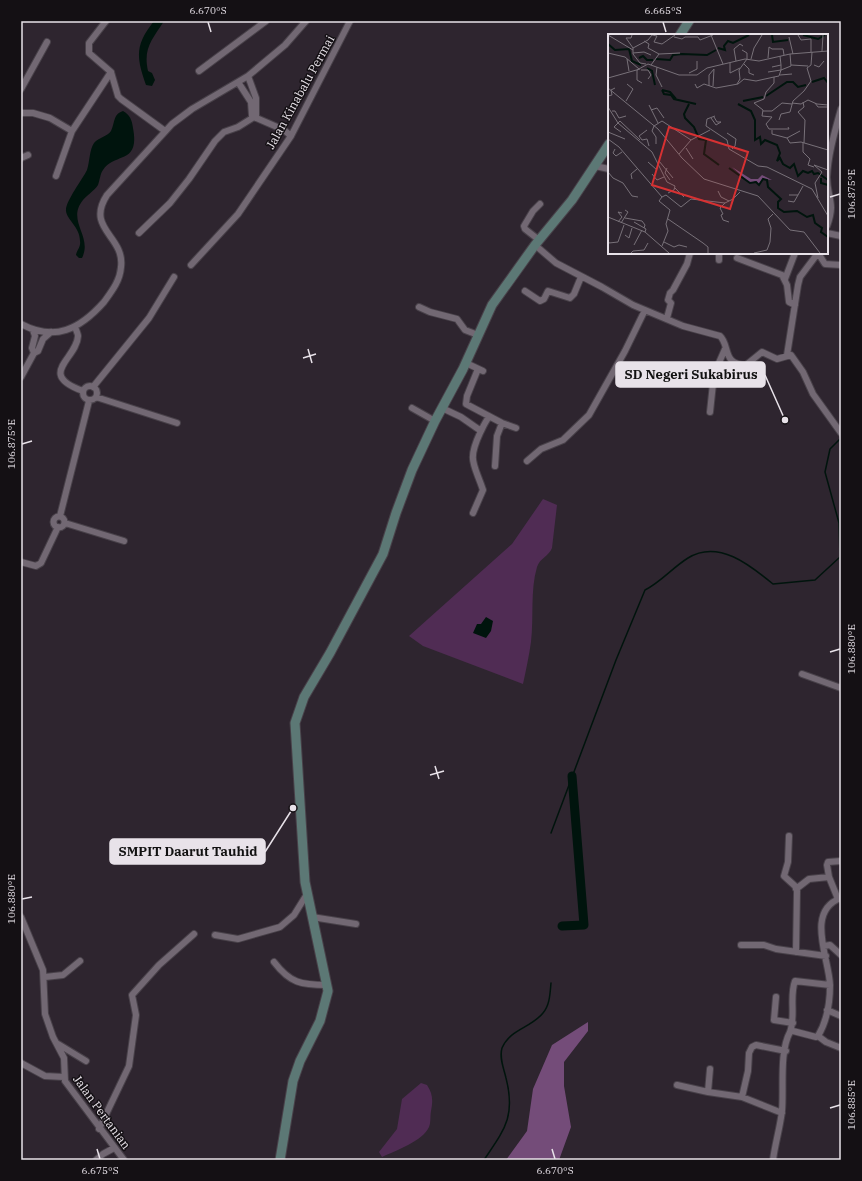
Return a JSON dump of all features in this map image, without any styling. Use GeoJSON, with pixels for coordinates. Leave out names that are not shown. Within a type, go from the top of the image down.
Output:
{"type":"FeatureCollection","features":[{"type":"Feature","properties":{"kind":"street"},"geometry":{"type":"LineString","coordinates":[[106,21],[90,43],[89,50],[91,56],[110,72],[118,96],[165,131]]}},
{"type":"Feature","properties":{"kind":"street"},"geometry":{"type":"LineString","coordinates":[[199,71],[266,21]]}},
{"type":"Feature","properties":{"kind":"street"},"geometry":{"type":"LineString","coordinates":[[21,324],[33,330],[43,332],[59,332],[75,327],[90,316],[114,288],[119,279],[122,262],[114,242],[104,228],[100,216],[103,200],[165,131],[192,109],[248,76],[285,45],[306,21]]}},
{"type":"Feature","properties":{"kind":"street","name":"Jalan Kinabalu Permai"},"geometry":{"type":"LineString","coordinates":[[191,265],[238,214],[291,136],[350,21]]}},
{"type":"Feature","properties":{"kind":"street"},"geometry":{"type":"LineString","coordinates":[[681,34],[689,21]]}},
{"type":"Feature","properties":{"kind":"street"},"geometry":{"type":"LineString","coordinates":[[21,89],[47,42]]}},
{"type":"Feature","properties":{"kind":"street"},"geometry":{"type":"LineString","coordinates":[[56,176],[72,131],[110,72]]}},
{"type":"Feature","properties":{"kind":"street"},"geometry":{"type":"LineString","coordinates":[[248,76],[256,98],[254,118]]}},
{"type":"Feature","properties":{"kind":"street"},"geometry":{"type":"LineString","coordinates":[[238,82],[251,102],[254,118]]}},
{"type":"Feature","properties":{"kind":"street"},"geometry":{"type":"LineString","coordinates":[[828,222],[832,207],[828,190],[830,154],[841,109]]}},
{"type":"Feature","properties":{"kind":"street"},"geometry":{"type":"LineString","coordinates":[[21,113],[33,113],[50,118],[72,131]]}},
{"type":"Feature","properties":{"kind":"street"},"geometry":{"type":"LineString","coordinates":[[254,118],[284,130],[291,136]]}},
{"type":"Feature","properties":{"kind":"street"},"geometry":{"type":"LineString","coordinates":[[139,233],[184,185],[224,132],[238,127],[254,118]]}},
{"type":"Feature","properties":{"kind":"street"},"geometry":{"type":"LineString","coordinates":[[834,140],[841,142]]}},
{"type":"Feature","properties":{"kind":"street"},"geometry":{"type":"LineString","coordinates":[[280,1160],[293,1082],[300,1061],[322,1015],[327,998],[327,985],[307,894],[295,722],[304,697],[330,653],[383,554],[406,485],[435,421],[466,363],[495,300],[537,242],[572,200],[608,146]]}},
{"type":"Feature","properties":{"kind":"street"},"geometry":{"type":"LineString","coordinates":[[21,158],[28,155]]}},
{"type":"Feature","properties":{"kind":"street"},"geometry":{"type":"LineString","coordinates":[[595,166],[608,169]]}},
{"type":"Feature","properties":{"kind":"street"},"geometry":{"type":"LineString","coordinates":[[540,204],[533,211],[524,226],[551,260],[645,310],[683,326],[720,336],[723,338],[725,349],[734,362],[744,365],[760,353],[777,359],[791,355],[813,394],[841,433]]}},
{"type":"Feature","properties":{"kind":"street"},"geometry":{"type":"LineString","coordinates":[[828,233],[841,236]]}},
{"type":"Feature","properties":{"kind":"street"},"geometry":{"type":"LineString","coordinates":[[667,318],[671,303],[668,300],[670,293],[674,289],[691,254]]}},
{"type":"Feature","properties":{"kind":"street"},"geometry":{"type":"LineString","coordinates":[[719,254],[719,260]]}},
{"type":"Feature","properties":{"kind":"street"},"geometry":{"type":"LineString","coordinates":[[795,254],[785,279],[789,302],[795,305]]}},
{"type":"Feature","properties":{"kind":"street"},"geometry":{"type":"LineString","coordinates":[[787,355],[800,277],[817,254]]}},
{"type":"Feature","properties":{"kind":"street"},"geometry":{"type":"LineString","coordinates":[[819,254],[825,264],[841,265]]}},
{"type":"Feature","properties":{"kind":"street"},"geometry":{"type":"LineString","coordinates":[[737,258],[780,274],[785,279]]}},
{"type":"Feature","properties":{"kind":"street"},"geometry":{"type":"LineString","coordinates":[[93,387],[148,318],[174,277]]}},
{"type":"Feature","properties":{"kind":"street"},"geometry":{"type":"LineString","coordinates":[[525,291],[540,300],[544,299],[548,291],[570,298],[574,294],[581,277]]}},
{"type":"Feature","properties":{"kind":"street"},"geometry":{"type":"LineString","coordinates":[[419,307],[430,312],[457,319],[465,330],[478,335]]}},
{"type":"Feature","properties":{"kind":"street"},"geometry":{"type":"LineString","coordinates":[[527,461],[540,449],[563,440],[589,415],[625,351],[645,310]]}},
{"type":"Feature","properties":{"kind":"street"},"geometry":{"type":"LineString","coordinates":[[75,327],[78,336],[62,364],[61,372],[64,380],[70,385],[83,391]]}},
{"type":"Feature","properties":{"kind":"street"},"geometry":{"type":"LineString","coordinates":[[33,330],[36,336],[32,348],[34,353]]}},
{"type":"Feature","properties":{"kind":"street"},"geometry":{"type":"LineString","coordinates":[[21,377],[34,353],[38,351],[43,339],[51,332]]}},
{"type":"Feature","properties":{"kind":"street"},"geometry":{"type":"LineString","coordinates":[[710,412],[714,374],[725,349]]}},
{"type":"Feature","properties":{"kind":"street"},"geometry":{"type":"LineString","coordinates":[[466,363],[481,370],[465,403],[489,417],[516,428]]}},
{"type":"Feature","properties":{"kind":"street"},"geometry":{"type":"LineString","coordinates":[[83,391],[89,386],[93,387],[97,390],[96,397]]}},
{"type":"Feature","properties":{"kind":"street"},"geometry":{"type":"LineString","coordinates":[[83,391],[84,398],[89,401]]}},
{"type":"Feature","properties":{"kind":"street"},"geometry":{"type":"LineString","coordinates":[[60,516],[89,401],[96,397],[177,423]]}},
{"type":"Feature","properties":{"kind":"street"},"geometry":{"type":"LineString","coordinates":[[412,408],[435,421]]}},
{"type":"Feature","properties":{"kind":"street"},"geometry":{"type":"LineString","coordinates":[[442,408],[461,417],[481,431]]}},
{"type":"Feature","properties":{"kind":"street"},"geometry":{"type":"LineString","coordinates":[[473,513],[483,492],[472,455],[474,445],[489,417]]}},
{"type":"Feature","properties":{"kind":"street"},"geometry":{"type":"LineString","coordinates":[[495,466],[497,436],[502,423]]}},
{"type":"Feature","properties":{"kind":"street"},"geometry":{"type":"LineString","coordinates":[[60,516],[64,519],[65,523],[124,541]]}},
{"type":"Feature","properties":{"kind":"street"},"geometry":{"type":"LineString","coordinates":[[58,527],[54,524],[53,520],[60,516]]}},
{"type":"Feature","properties":{"kind":"street"},"geometry":{"type":"LineString","coordinates":[[21,562],[36,566],[41,564],[58,527],[65,523]]}},
{"type":"Feature","properties":{"kind":"street"},"geometry":{"type":"LineString","coordinates":[[802,674],[841,688]]}},
{"type":"Feature","properties":{"kind":"street"},"geometry":{"type":"LineString","coordinates":[[789,836],[788,862],[784,877],[796,889],[796,952]]}},
{"type":"Feature","properties":{"kind":"street"},"geometry":{"type":"LineString","coordinates":[[818,1036],[827,1010],[830,985],[826,956],[820,930],[822,920],[830,904],[840,899],[829,877],[827,863],[841,861]]}},
{"type":"Feature","properties":{"kind":"street"},"geometry":{"type":"LineString","coordinates":[[796,889],[809,879],[829,877]]}},
{"type":"Feature","properties":{"kind":"street"},"geometry":{"type":"LineString","coordinates":[[215,936],[238,939],[280,927],[294,915],[307,894]]}},
{"type":"Feature","properties":{"kind":"street","name":"Jalan Pertanian"},"geometry":{"type":"LineString","coordinates":[[21,917],[42,966],[45,977],[45,1014],[56,1043],[62,1052],[65,1064],[64,1077],[67,1085],[124,1160]]}},
{"type":"Feature","properties":{"kind":"street"},"geometry":{"type":"LineString","coordinates":[[312,917],[356,924]]}},
{"type":"Feature","properties":{"kind":"street"},"geometry":{"type":"LineString","coordinates":[[99,1129],[129,1066],[136,1015],[132,995],[159,965],[194,934]]}},
{"type":"Feature","properties":{"kind":"street"},"geometry":{"type":"LineString","coordinates":[[741,946],[764,945],[776,949],[826,956]]}},
{"type":"Feature","properties":{"kind":"street"},"geometry":{"type":"LineString","coordinates":[[824,946],[830,945],[841,955]]}},
{"type":"Feature","properties":{"kind":"street"},"geometry":{"type":"LineString","coordinates":[[45,977],[63,976],[80,961]]}},
{"type":"Feature","properties":{"kind":"street"},"geometry":{"type":"LineString","coordinates":[[274,962],[284,975],[291,980],[305,984],[327,985]]}},
{"type":"Feature","properties":{"kind":"street"},"geometry":{"type":"LineString","coordinates":[[773,1160],[782,1113],[782,1074],[790,1032],[794,1023],[792,1004],[795,981],[830,985]]}},
{"type":"Feature","properties":{"kind":"street"},"geometry":{"type":"LineString","coordinates":[[776,997],[774,1020],[794,1023]]}},
{"type":"Feature","properties":{"kind":"street"},"geometry":{"type":"LineString","coordinates":[[827,1010],[841,1016]]}},
{"type":"Feature","properties":{"kind":"street"},"geometry":{"type":"LineString","coordinates":[[790,1032],[795,1031],[816,1037],[818,1036],[826,1042],[841,1048]]}},
{"type":"Feature","properties":{"kind":"street"},"geometry":{"type":"LineString","coordinates":[[56,1043],[86,1061]]}},
{"type":"Feature","properties":{"kind":"street"},"geometry":{"type":"LineString","coordinates":[[742,1097],[748,1071],[749,1053],[752,1047],[756,1045],[786,1051]]}},
{"type":"Feature","properties":{"kind":"street"},"geometry":{"type":"LineString","coordinates":[[21,1063],[46,1076],[64,1077]]}},
{"type":"Feature","properties":{"kind":"street"},"geometry":{"type":"LineString","coordinates":[[708,1092],[710,1069]]}},
{"type":"Feature","properties":{"kind":"street"},"geometry":{"type":"LineString","coordinates":[[677,1085],[708,1092],[742,1097],[782,1113]]}},
{"type":"Feature","properties":{"kind":"street"},"geometry":{"type":"LineString","coordinates":[[96,1160],[102,1154],[114,1148]]}},
{"type":"Feature","properties":{"kind":"shaded area"},"geometry":{"type":"Polygon","coordinates":[[[154,21],[164,21],[152,39],[148,50],[148,71],[152,73],[155,80],[152,86],[146,85],[140,67],[139,52],[143,37],[154,21]]]}},
{"type":"Feature","properties":{"kind":"shaded area"},"geometry":{"type":"Polygon","coordinates":[[[123,111],[129,116],[132,123],[134,140],[133,148],[130,153],[114,161],[103,170],[98,185],[83,200],[79,208],[77,215],[78,222],[83,236],[85,250],[82,258],[79,258],[76,255],[80,245],[78,232],[67,214],[66,207],[87,170],[91,149],[94,143],[111,131],[117,114],[123,111]]]}},
{"type":"Feature","properties":{"kind":"shaded area"},"geometry":{"type":"Polygon","coordinates":[[[543,499],[557,505],[552,548],[538,564],[535,576],[531,642],[523,684],[423,646],[409,636],[512,544],[543,499]]]}},
{"type":"Feature","properties":{"kind":"shaded area"},"geometry":{"type":"Polygon","coordinates":[[[486,617],[493,621],[491,631],[486,638],[473,633],[477,624],[481,624],[486,617]]]}},
{"type":"Feature","properties":{"kind":"shaded area"},"geometry":{"type":"Polygon","coordinates":[[[588,1022],[588,1031],[564,1062],[564,1086],[571,1127],[559,1160],[506,1160],[527,1131],[533,1089],[552,1045],[588,1022]]]}},
{"type":"Feature","properties":{"kind":"shaded area"},"geometry":{"type":"Polygon","coordinates":[[[421,1083],[427,1085],[432,1098],[429,1127],[421,1137],[415,1141],[382,1157],[379,1152],[397,1129],[402,1099],[421,1083]]]}},
{"type":"Feature","properties":{"kind":"waterway"},"geometry":{"type":"LineString","coordinates":[[551,833],[616,660],[645,590],[682,562],[699,553],[711,551],[733,557],[744,562],[773,584],[815,580],[840,557],[839,523],[825,472],[830,449],[841,438]]}},
{"type":"Feature","properties":{"kind":"waterway"},"geometry":{"type":"LineString","coordinates":[[562,926],[584,925],[572,776]]}},
{"type":"Feature","properties":{"kind":"waterway"},"geometry":{"type":"LineString","coordinates":[[484,1160],[502,1131],[509,1113],[509,1091],[501,1060],[502,1048],[510,1037],[533,1022],[543,1013],[548,1003],[551,983]]}},
{"type":"Feature","properties":{"kind":"place","name":"SD Negeri Sukabirus"},"geometry":{"type":"Point","coordinates":[785,420]}},
{"type":"Feature","properties":{"kind":"place","name":"SMPIT Daarut Tauhid"},"geometry":{"type":"Point","coordinates":[293,808]}}]}
